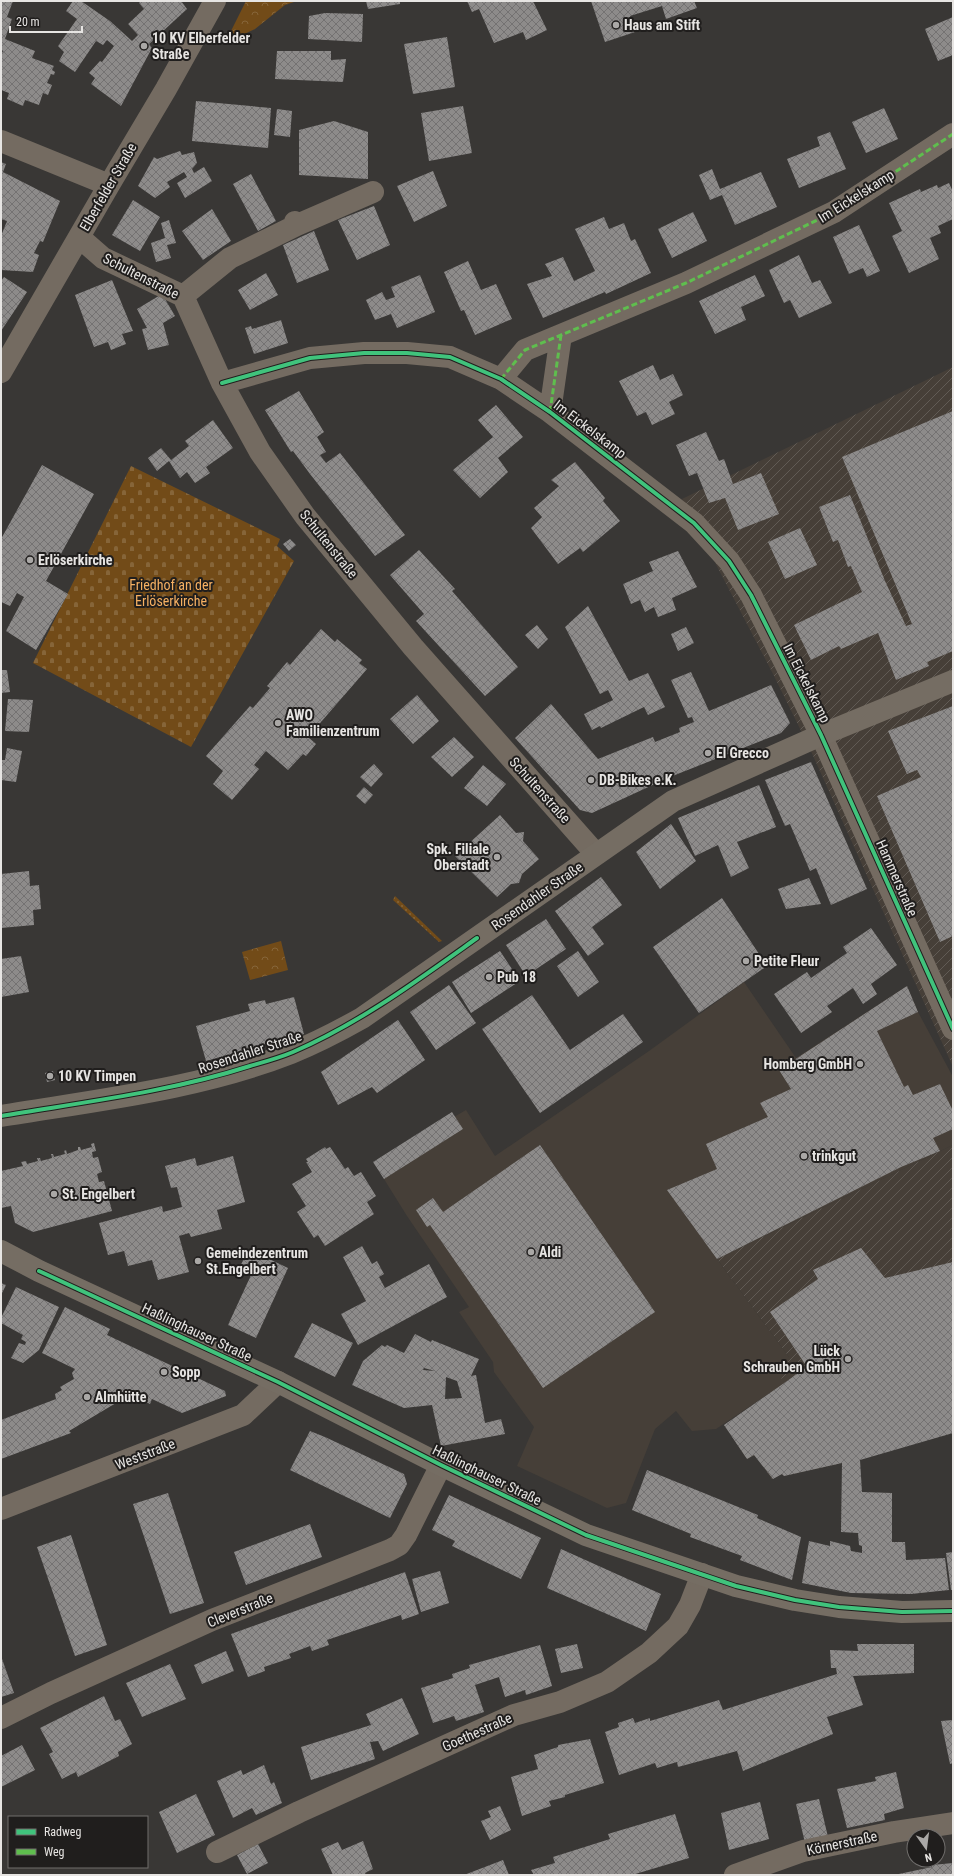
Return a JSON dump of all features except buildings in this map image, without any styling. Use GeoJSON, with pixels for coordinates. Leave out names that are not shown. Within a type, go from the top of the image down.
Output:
{"type":"FeatureCollection","features":[{"type":"Feature","properties":{"kind":"main road","name":"Rosendahler Straße"},"geometry":{"type":"LineString","coordinates":[[1,1116],[166,1088],[230,1072],[291,1053],[362,1018],[673,800],[821,735],[953,681]]}},
{"type":"Feature","properties":{"kind":"main road","name":"Haßlinghauser Straße"},"geometry":{"type":"LineString","coordinates":[[1,1251],[39,1271],[278,1382],[441,1465],[586,1535],[750,1589],[839,1607],[902,1612],[953,1611]]}},
{"type":"Feature","properties":{"kind":"street","name":"Elberfelder Straße"},"geometry":{"type":"LineString","coordinates":[[1,372],[108,185],[166,89],[215,1]]}},
{"type":"Feature","properties":{"kind":"street","name":"Im Eickelskamp"},"geometry":{"type":"LineString","coordinates":[[501,379],[525,350],[686,283],[834,212],[953,134]]}},
{"type":"Feature","properties":{"kind":"street"},"geometry":{"type":"LineString","coordinates":[[1,141],[108,185]]}},
{"type":"Feature","properties":{"kind":"street"},"geometry":{"type":"LineString","coordinates":[[183,296],[230,258],[296,223],[373,192]]}},
{"type":"Feature","properties":{"kind":"street","name":"Schultenstraße"},"geometry":{"type":"LineString","coordinates":[[79,237],[103,258],[183,296],[222,383],[260,452],[306,516],[413,647],[596,854]]}},
{"type":"Feature","properties":{"kind":"street"},"geometry":{"type":"LineString","coordinates":[[550,412],[561,335]]}},
{"type":"Feature","properties":{"kind":"street","name":"Im Eickelskamp"},"geometry":{"type":"LineString","coordinates":[[222,383],[310,358],[364,353],[407,353],[450,357],[501,379],[550,412],[694,523],[729,561],[751,595],[821,735]]}},
{"type":"Feature","properties":{"kind":"street","name":"Hammerstraße"},"geometry":{"type":"LineString","coordinates":[[821,735],[953,1029]]}},
{"type":"Feature","properties":{"kind":"street","name":"Weststraße"},"geometry":{"type":"LineString","coordinates":[[1,1510],[243,1415],[278,1382]]}},
{"type":"Feature","properties":{"kind":"street","name":"Cleverstraße"},"geometry":{"type":"LineString","coordinates":[[1,1718],[51,1693],[212,1620],[390,1550],[399,1545],[406,1535],[441,1465]]}},
{"type":"Feature","properties":{"kind":"street","name":"Goethestraße"},"geometry":{"type":"LineString","coordinates":[[217,1852],[298,1812],[514,1715],[560,1702],[607,1682],[649,1653],[678,1626],[690,1605],[702,1574]]}},
{"type":"Feature","properties":{"kind":"street","name":"Körnerstraße"},"geometry":{"type":"LineString","coordinates":[[735,1875],[803,1851],[894,1832],[953,1823]]}},
{"type":"Feature","properties":{"kind":"shaded area"},"geometry":{"type":"Polygon","coordinates":[[[953,367],[953,1067],[810,749],[773,674],[682,499],[953,367]]]}},
{"type":"Feature","properties":{"kind":"shaded area"},"geometry":{"type":"Polygon","coordinates":[[[744,982],[796,1058],[907,986],[918,1012],[953,1077],[953,1145],[717,1259],[789,1357],[785,1383],[716,1429],[692,1431],[676,1411],[655,1429],[626,1503],[607,1508],[517,1466],[534,1427],[494,1372],[493,1362],[459,1312],[469,1307],[407,1216],[374,1163],[466,1110],[495,1156],[649,1051],[744,982]]]}},
{"type":"Feature","properties":{"kind":"shaded area"},"geometry":{"type":"Polygon","coordinates":[[[953,1145],[953,1433],[842,1463],[784,1476],[782,1474],[772,1479],[755,1455],[747,1459],[724,1425],[785,1384],[774,1367],[789,1357],[717,1259],[953,1145]]]}},
{"type":"Feature","properties":{"kind":"green space"},"geometry":{"type":"Polygon","coordinates":[[[246,1],[297,1],[285,5],[255,29],[225,43],[246,1]]]}},
{"type":"Feature","properties":{"kind":"green space","name":"Friedhof an der Erlöserkirche"},"geometry":{"type":"Polygon","coordinates":[[[131,466],[280,539],[277,546],[294,561],[191,747],[33,663],[131,466]]]}},
{"type":"Feature","properties":{"kind":"green space"},"geometry":{"type":"Polygon","coordinates":[[[395,896],[442,941],[439,942],[393,900],[395,896]]]}},
{"type":"Feature","properties":{"kind":"green space"},"geometry":{"type":"Polygon","coordinates":[[[281,941],[288,970],[250,980],[242,952],[281,941]]]}},
{"type":"Feature","properties":{"kind":"marked path"},"geometry":{"type":"LineString","coordinates":[[501,379],[525,350],[686,283],[834,212],[953,134]]}},
{"type":"Feature","properties":{"kind":"marked path"},"geometry":{"type":"LineString","coordinates":[[550,412],[561,335]]}},
{"type":"Feature","properties":{"kind":"cycle path"},"geometry":{"type":"LineString","coordinates":[[222,383],[310,358],[364,353],[407,353],[450,357],[501,379],[550,412],[694,523],[729,561],[751,595],[821,735],[953,1029]]}},
{"type":"Feature","properties":{"kind":"cycle path"},"geometry":{"type":"LineString","coordinates":[[1,1116],[158,1090],[272,1060],[342,1028],[411,985],[477,938]]}},
{"type":"Feature","properties":{"kind":"cycle path"},"geometry":{"type":"LineString","coordinates":[[39,1271],[278,1382],[441,1465],[586,1535],[736,1586],[795,1600],[839,1607],[902,1612],[953,1611]]}},
{"type":"Feature","properties":{"kind":"place","name":"Haus am Stift"},"geometry":{"type":"Point","coordinates":[616,25]}},
{"type":"Feature","properties":{"kind":"place","name":"10 KV Elberfelder Straße"},"geometry":{"type":"Point","coordinates":[144,46]}},
{"type":"Feature","properties":{"kind":"place","name":"Erlöserkirche"},"geometry":{"type":"Point","coordinates":[30,560]}},
{"type":"Feature","properties":{"kind":"place","name":"AWO Familienzentrum"},"geometry":{"type":"Point","coordinates":[278,723]}},
{"type":"Feature","properties":{"kind":"place","name":"El Grecco"},"geometry":{"type":"Point","coordinates":[708,753]}},
{"type":"Feature","properties":{"kind":"place","name":"DB-Bikes e.K."},"geometry":{"type":"Point","coordinates":[591,780]}},
{"type":"Feature","properties":{"kind":"place","name":"Spk. Filiale Oberstadt"},"geometry":{"type":"Point","coordinates":[497,857]}},
{"type":"Feature","properties":{"kind":"place","name":"Petite Fleur"},"geometry":{"type":"Point","coordinates":[746,961]}},
{"type":"Feature","properties":{"kind":"place","name":"Pub 18"},"geometry":{"type":"Point","coordinates":[489,977]}},
{"type":"Feature","properties":{"kind":"place","name":"Homberg GmbH"},"geometry":{"type":"Point","coordinates":[860,1064]}},
{"type":"Feature","properties":{"kind":"place","name":"10 KV Timpen"},"geometry":{"type":"Point","coordinates":[50,1076]}},
{"type":"Feature","properties":{"kind":"place","name":"trinkgut"},"geometry":{"type":"Point","coordinates":[804,1156]}},
{"type":"Feature","properties":{"kind":"place","name":"St. Engelbert"},"geometry":{"type":"Point","coordinates":[54,1194]}},
{"type":"Feature","properties":{"kind":"place","name":"Aldi"},"geometry":{"type":"Point","coordinates":[531,1252]}},
{"type":"Feature","properties":{"kind":"place","name":"Gemeindezentrum St.Engelbert"},"geometry":{"type":"Point","coordinates":[198,1261]}},
{"type":"Feature","properties":{"kind":"place","name":"Lück Schrauben GmbH"},"geometry":{"type":"Point","coordinates":[848,1359]}},
{"type":"Feature","properties":{"kind":"place","name":"Sopp"},"geometry":{"type":"Point","coordinates":[164,1372]}},
{"type":"Feature","properties":{"kind":"place","name":"Almhütte"},"geometry":{"type":"Point","coordinates":[87,1397]}}]}
